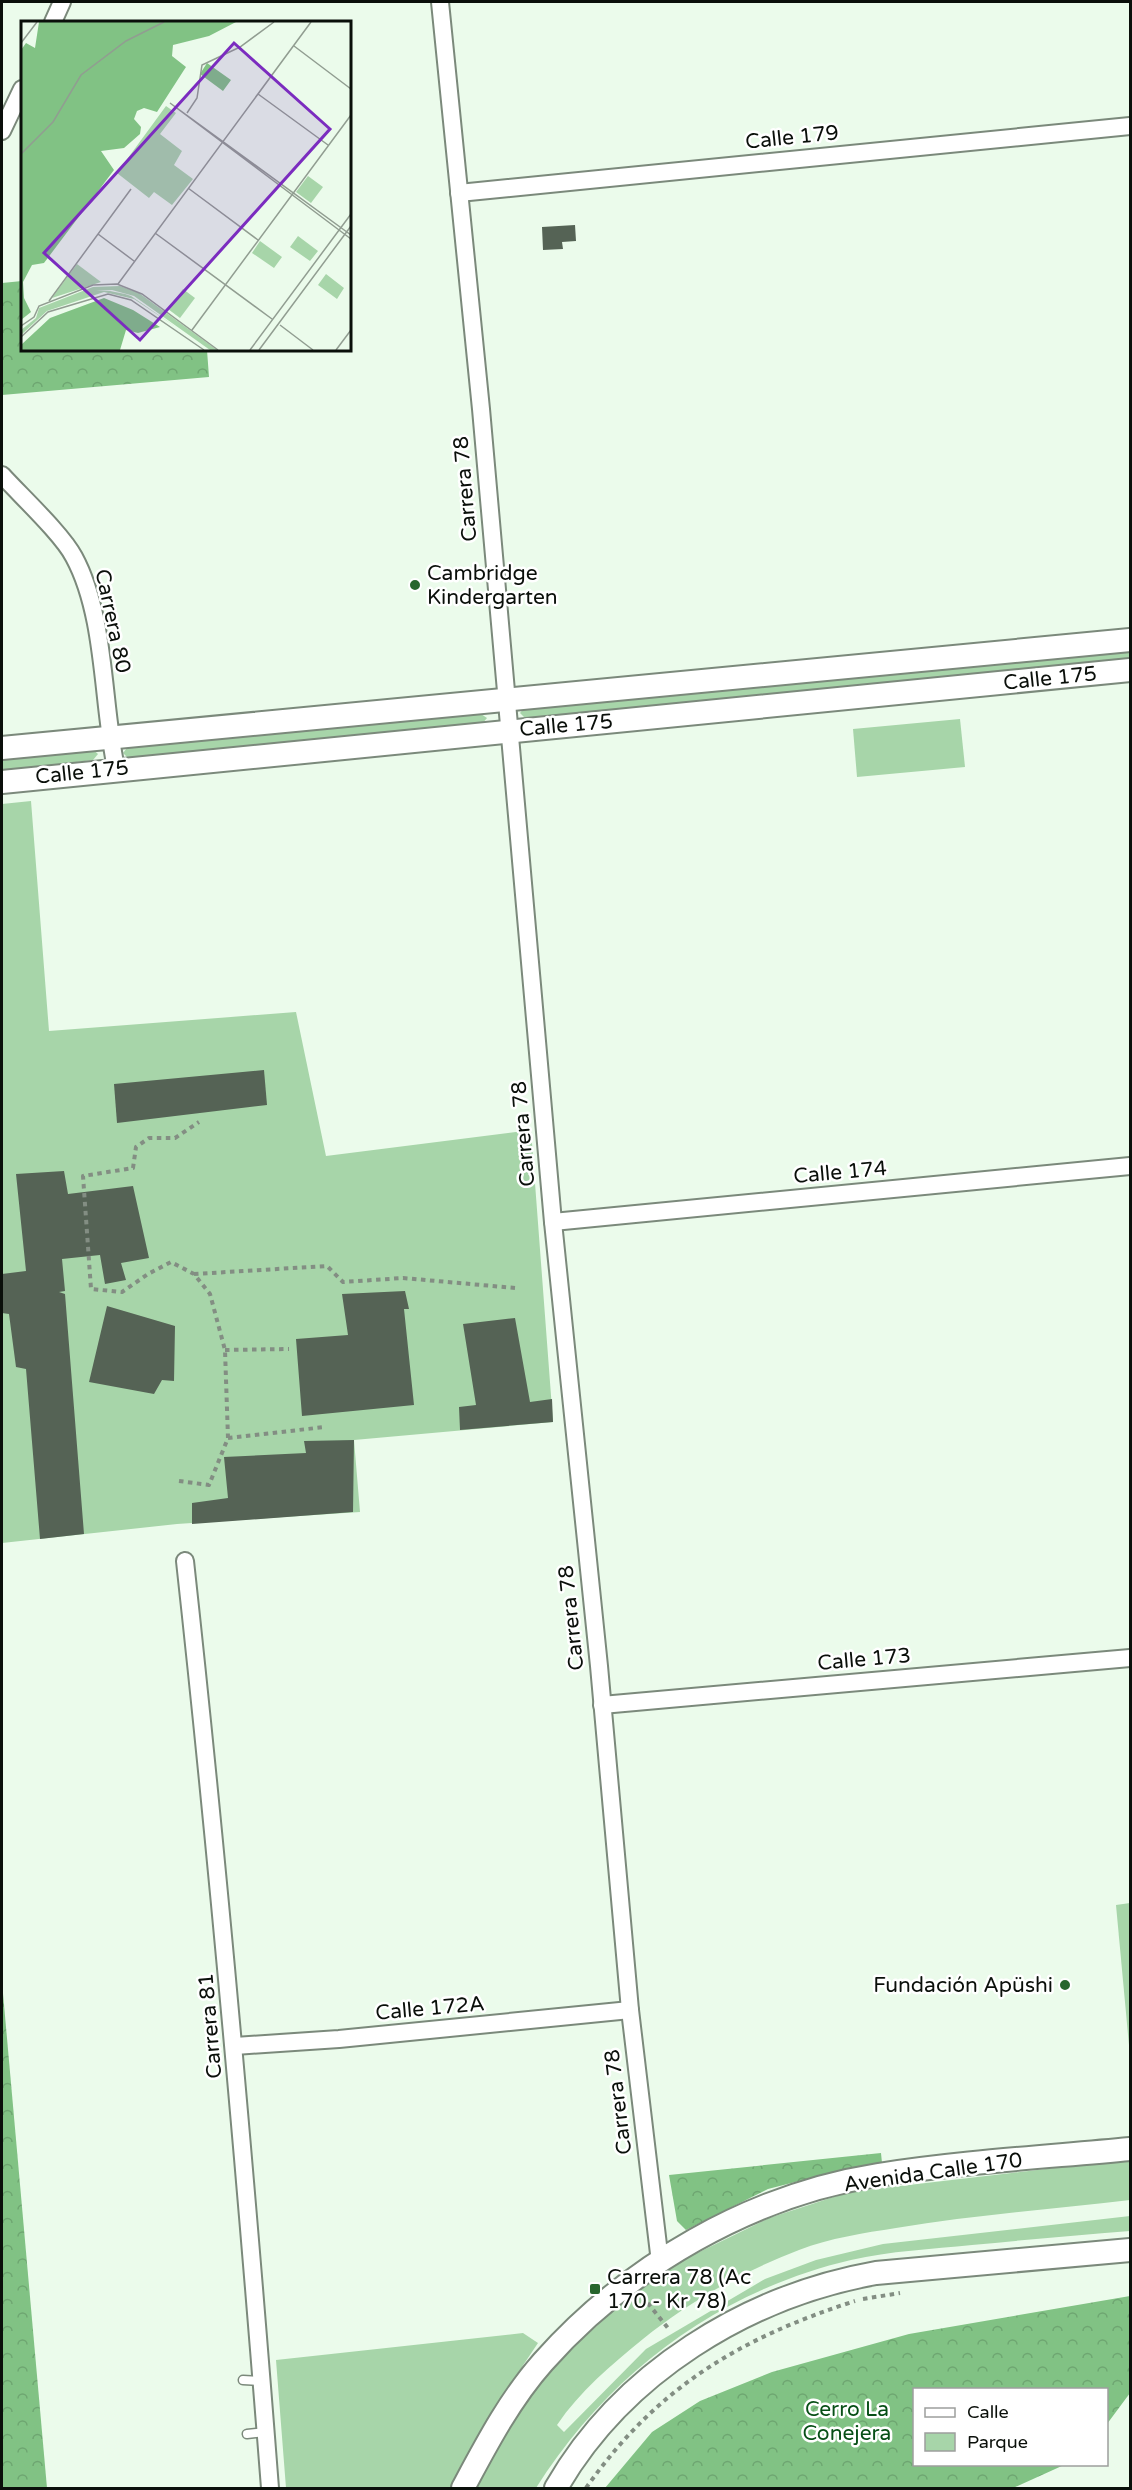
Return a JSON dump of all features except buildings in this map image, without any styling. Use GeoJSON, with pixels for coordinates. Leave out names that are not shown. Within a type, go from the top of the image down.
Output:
{"type":"FeatureCollection","features":[{"type":"Feature","properties":{"kind":"street"},"geometry":{"type":"LineString","coordinates":[[53,21],[62,2]]}},
{"type":"Feature","properties":{"kind":"street","name":"Carrera 78"},"geometry":{"type":"LineString","coordinates":[[440,2],[481,401],[553,1222],[630,2010],[660,2262]]}},
{"type":"Feature","properties":{"kind":"street"},"geometry":{"type":"LineString","coordinates":[[2,131],[21,92]]}},
{"type":"Feature","properties":{"kind":"street","name":"Calle 179"},"geometry":{"type":"LineString","coordinates":[[459,194],[1131,126]]}},
{"type":"Feature","properties":{"kind":"street","name":"Carrera 80"},"geometry":{"type":"LineString","coordinates":[[2,475],[73,555],[83,576],[100,658],[109,736],[116,768]]}},
{"type":"Feature","properties":{"kind":"street","name":"Calle 175"},"geometry":{"type":"LineString","coordinates":[[2,748],[1131,640]]}},
{"type":"Feature","properties":{"kind":"street","name":"Calle 175"},"geometry":{"type":"LineString","coordinates":[[2,782],[116,768],[1131,670]]}},
{"type":"Feature","properties":{"kind":"street","name":"Calle 174"},"geometry":{"type":"LineString","coordinates":[[553,1222],[1131,1166]]}},
{"type":"Feature","properties":{"kind":"street","name":"Carrera 81"},"geometry":{"type":"LineString","coordinates":[[185,1561],[212,1798],[235,2046],[270,2488]]}},
{"type":"Feature","properties":{"kind":"street","name":"Calle 173"},"geometry":{"type":"LineString","coordinates":[[602,1706],[1131,1658]]}},
{"type":"Feature","properties":{"kind":"street","name":"Calle 172A"},"geometry":{"type":"LineString","coordinates":[[235,2046],[430,2031],[630,2010]]}},
{"type":"Feature","properties":{"kind":"street","name":"Avenida Calle 170"},"geometry":{"type":"LineString","coordinates":[[463,2488],[508,2409],[542,2363],[569,2334],[631,2282],[660,2262],[729,2222],[779,2200],[830,2185],[877,2175],[1131,2149]]}},
{"type":"Feature","properties":{"kind":"street"},"geometry":{"type":"LineString","coordinates":[[556,2488],[585,2446],[615,2410],[651,2377],[690,2347],[720,2329],[794,2295],[840,2280],[876,2273],[1131,2250]]}},
{"type":"Feature","properties":{"kind":"lane"},"geometry":{"type":"LineString","coordinates":[[243,2380],[261,2381]]}},
{"type":"Feature","properties":{"kind":"lane"},"geometry":{"type":"LineString","coordinates":[[247,2434],[265,2432]]}},
{"type":"Feature","properties":{"kind":"path"},"geometry":{"type":"LineString","coordinates":[[179,1481],[209,1485],[228,1437],[225,1350],[210,1294],[194,1274],[171,1263],[148,1274],[122,1292],[91,1289],[83,1176],[133,1168],[136,1147],[149,1138],[175,1138],[199,1122]]}},
{"type":"Feature","properties":{"kind":"path"},"geometry":{"type":"LineString","coordinates":[[194,1274],[327,1266],[343,1282],[403,1278],[515,1288]]}},
{"type":"Feature","properties":{"kind":"path"},"geometry":{"type":"LineString","coordinates":[[225,1350],[289,1349]]}},
{"type":"Feature","properties":{"kind":"path"},"geometry":{"type":"LineString","coordinates":[[228,1437],[325,1427]]}},
{"type":"Feature","properties":{"kind":"path"},"geometry":{"type":"LineString","coordinates":[[631,2282],[668,2328]]}},
{"type":"Feature","properties":{"kind":"path"},"geometry":{"type":"LineString","coordinates":[[586,2488],[626,2437],[659,2405],[699,2372],[759,2337],[810,2315],[858,2300],[909,2292]]}},
{"type":"Feature","properties":{"kind":"green space"},"geometry":{"type":"Polygon","coordinates":[[[21,281],[21,351],[207,351],[209,377],[2,395],[2,283],[21,281]]]}},
{"type":"Feature","properties":{"kind":"green space"},"geometry":{"type":"Polygon","coordinates":[[[1130,649],[1130,661],[526,719],[520,713],[525,707],[1130,649]]]}},
{"type":"Feature","properties":{"kind":"green space"},"geometry":{"type":"Polygon","coordinates":[[[481,714],[487,718],[482,724],[128,758],[123,753],[127,748],[481,714]]]}},
{"type":"Feature","properties":{"kind":"green space"},"geometry":{"type":"Polygon","coordinates":[[[960,719],[965,767],[857,777],[853,729],[960,719]]]}},
{"type":"Feature","properties":{"kind":"green space"},"geometry":{"type":"Polygon","coordinates":[[[92,749],[98,754],[93,760],[2,771],[2,760],[92,749]]]}},
{"type":"Feature","properties":{"kind":"green space"},"geometry":{"type":"Polygon","coordinates":[[[31,801],[49,1031],[296,1012],[326,1156],[531,1130],[553,1422],[354,1440],[360,1512],[177,1524],[2,1543],[2,804],[31,801]]]}},
{"type":"Feature","properties":{"kind":"green space"},"geometry":{"type":"Polygon","coordinates":[[[1130,1903],[1130,2056],[1116,1905],[1130,1903]]]}},
{"type":"Feature","properties":{"kind":"green space"},"geometry":{"type":"Polygon","coordinates":[[[2,1982],[47,2488],[2,2488],[2,1982]]]}},
{"type":"Feature","properties":{"kind":"green space"},"geometry":{"type":"Polygon","coordinates":[[[881,2153],[882,2163],[834,2172],[768,2189],[686,2230],[677,2221],[669,2175],[881,2153]]]}},
{"type":"Feature","properties":{"kind":"green space"},"geometry":{"type":"Polygon","coordinates":[[[1130,2159],[1130,2200],[955,2219],[847,2236],[799,2250],[737,2278],[679,2312],[643,2339],[586,2390],[557,2425],[564,2432],[646,2349],[765,2279],[816,2260],[883,2244],[1130,2216],[1130,2231],[881,2254],[802,2274],[756,2293],[712,2316],[671,2343],[632,2374],[597,2409],[565,2447],[536,2488],[473,2488],[512,2419],[554,2365],[625,2300],[687,2258],[769,2218],[849,2192],[1130,2159]]]}},
{"type":"Feature","properties":{"kind":"green space","name":"Cerro La Conejera"},"geometry":{"type":"Polygon","coordinates":[[[1130,2296],[1130,2393],[1108,2423],[1108,2388],[913,2388],[913,2466],[1062,2466],[1013,2488],[605,2488],[652,2432],[700,2401],[772,2372],[909,2334],[1130,2296]]]}},
{"type":"Feature","properties":{"kind":"green space"},"geometry":{"type":"Polygon","coordinates":[[[523,2333],[538,2343],[497,2404],[451,2488],[286,2488],[276,2360],[523,2333]]]}},
{"type":"Feature","properties":{"kind":"place","name":"Cambridge Kindergarten"},"geometry":{"type":"Point","coordinates":[415,585]}},
{"type":"Feature","properties":{"kind":"place","name":"Fundación Apüshi"},"geometry":{"type":"Point","coordinates":[1065,1985]}},
{"type":"Feature","properties":{"kind":"place","name":"Carrera 78 (Ac 170 - Kr 78)"},"geometry":{"type":"Point","coordinates":[595,2289]}}]}
